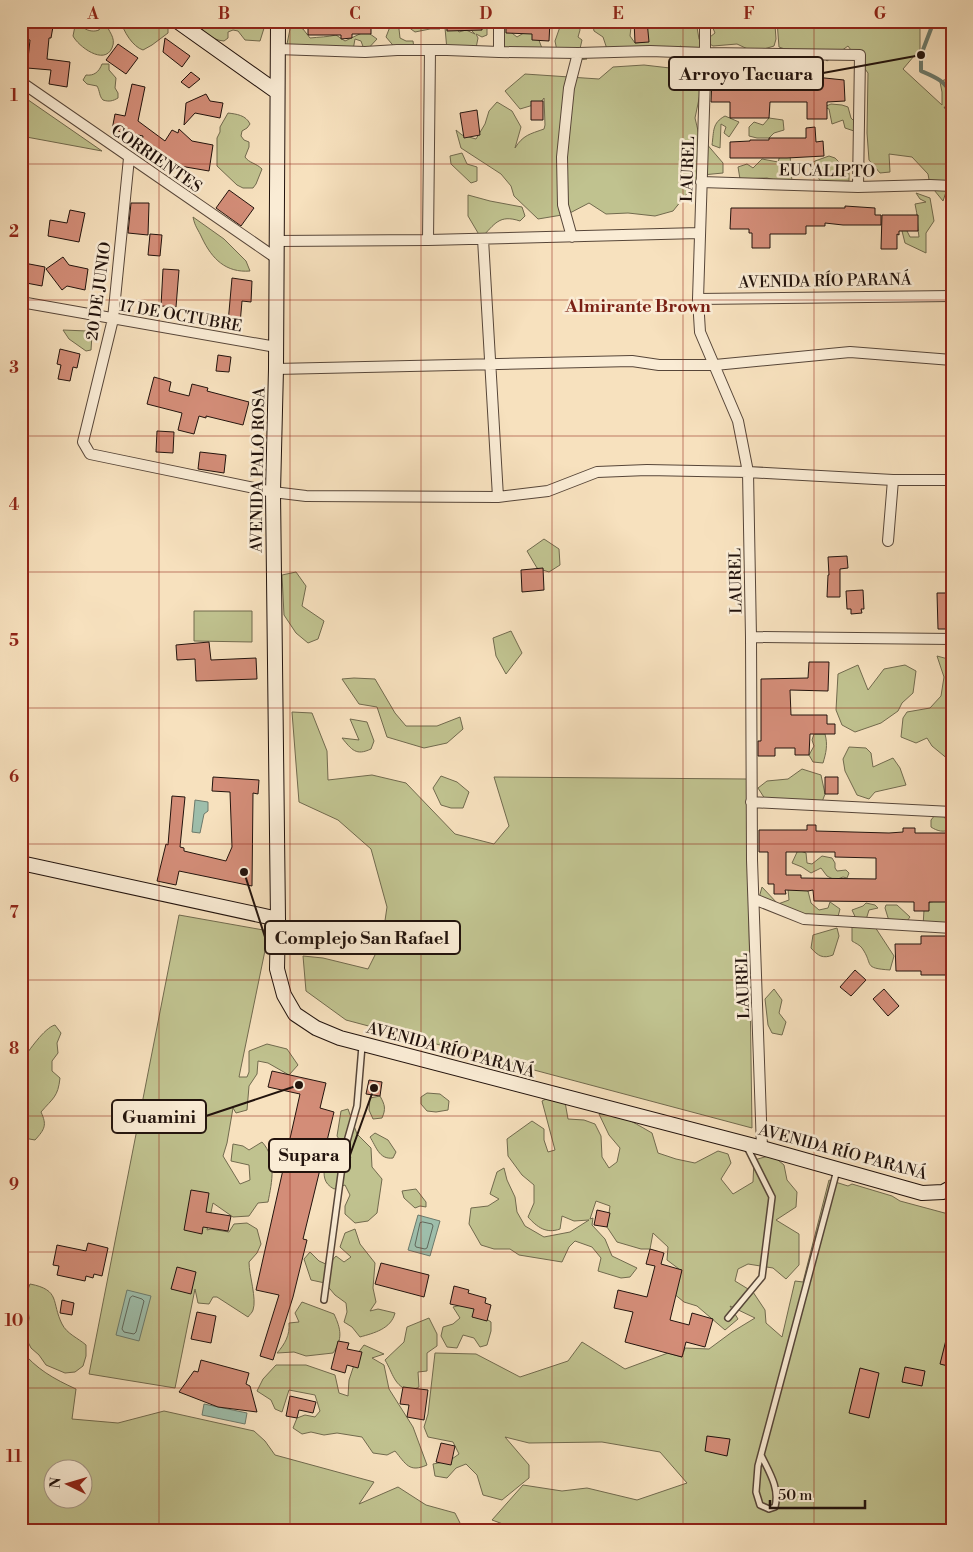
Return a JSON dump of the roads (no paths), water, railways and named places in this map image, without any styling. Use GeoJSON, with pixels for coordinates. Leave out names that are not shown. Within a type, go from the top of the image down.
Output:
{"type":"FeatureCollection","features":[{"type":"Feature","properties":{"kind":"main road"},"geometry":{"type":"LineString","coordinates":[[177,21],[277,92]]}},
{"type":"Feature","properties":{"kind":"main road","name":"AVENIDA PALO ROSA"},"geometry":{"type":"LineString","coordinates":[[278,21],[276,369],[273,492],[278,919]]}},
{"type":"Feature","properties":{"kind":"main road"},"geometry":{"type":"LineString","coordinates":[[21,864],[278,919]]}},
{"type":"Feature","properties":{"kind":"main road","name":"AVENIDA RÍO PARANÁ"},"geometry":{"type":"LineString","coordinates":[[278,919],[277,969],[284,995],[295,1014],[316,1028],[340,1038],[762,1148],[922,1193],[942,1192],[952,1187]]}},
{"type":"Feature","properties":{"kind":"street"},"geometry":{"type":"LineString","coordinates":[[499,21],[499,52]]}},
{"type":"Feature","properties":{"kind":"street","name":"LAUREL"},"geometry":{"type":"LineString","coordinates":[[705,21],[698,299],[700,332],[738,421],[748,472],[751,802],[762,1148]]}},
{"type":"Feature","properties":{"kind":"street"},"geometry":{"type":"LineString","coordinates":[[277,49],[365,52],[397,50],[578,53],[650,51],[704,54],[860,55],[858,187]]}},
{"type":"Feature","properties":{"kind":"street"},"geometry":{"type":"LineString","coordinates":[[428,240],[430,50]]}},
{"type":"Feature","properties":{"kind":"street"},"geometry":{"type":"LineString","coordinates":[[572,237],[563,205],[562,157],[569,88],[578,53]]}},
{"type":"Feature","properties":{"kind":"street","name":"CORRIENTES"},"geometry":{"type":"LineString","coordinates":[[21,82],[276,258]]}},
{"type":"Feature","properties":{"kind":"street","name":"20 DE JUNIO"},"geometry":{"type":"LineString","coordinates":[[129,158],[113,319],[83,442],[90,454],[273,492]]}},
{"type":"Feature","properties":{"kind":"street","name":"EUCALIPTO"},"geometry":{"type":"LineString","coordinates":[[701,182],[858,187],[952,186]]}},
{"type":"Feature","properties":{"kind":"street"},"geometry":{"type":"LineString","coordinates":[[276,241],[483,239],[699,233]]}},
{"type":"Feature","properties":{"kind":"street"},"geometry":{"type":"LineString","coordinates":[[483,239],[498,497]]}},
{"type":"Feature","properties":{"kind":"street","name":"AVENIDA RÍO PARANÁ"},"geometry":{"type":"LineString","coordinates":[[698,299],[952,296]]}},
{"type":"Feature","properties":{"kind":"street","name":"17 DE OCTUBRE"},"geometry":{"type":"LineString","coordinates":[[21,302],[276,347]]}},
{"type":"Feature","properties":{"kind":"street"},"geometry":{"type":"LineString","coordinates":[[276,369],[632,361],[659,365],[715,365],[850,352],[952,360]]}},
{"type":"Feature","properties":{"kind":"street"},"geometry":{"type":"LineString","coordinates":[[273,492],[306,496],[498,497],[548,491],[597,472],[647,470],[748,472],[893,480],[952,480]]}},
{"type":"Feature","properties":{"kind":"street"},"geometry":{"type":"LineString","coordinates":[[888,541],[893,480]]}},
{"type":"Feature","properties":{"kind":"street"},"geometry":{"type":"LineString","coordinates":[[751,638],[952,639]]}},
{"type":"Feature","properties":{"kind":"street"},"geometry":{"type":"LineString","coordinates":[[751,802],[952,812]]}},
{"type":"Feature","properties":{"kind":"street"},"geometry":{"type":"LineString","coordinates":[[754,899],[804,919],[952,928]]}},
{"type":"Feature","properties":{"kind":"lane"},"geometry":{"type":"LineString","coordinates":[[324,1300],[344,1152],[357,1106],[362,1043]]}},
{"type":"Feature","properties":{"kind":"lane"},"geometry":{"type":"LineString","coordinates":[[728,1318],[762,1277],[772,1197],[746,1144]]}},
{"type":"Feature","properties":{"kind":"lane"},"geometry":{"type":"LineString","coordinates":[[761,1455],[778,1496],[775,1507],[769,1509],[760,1506],[756,1492],[758,1466],[837,1169]]}},
{"type":"Feature","properties":{"kind":"water"},"geometry":{"type":"Polygon","coordinates":[[[195,800],[208,802],[208,811],[204,814],[200,833],[192,832],[195,800]]]}},
{"type":"Feature","properties":{"kind":"water"},"geometry":{"type":"Polygon","coordinates":[[[418,1215],[440,1221],[430,1256],[408,1250],[418,1215]]]}},
{"type":"Feature","properties":{"kind":"water"},"geometry":{"type":"Polygon","coordinates":[[[127,1290],[151,1296],[139,1341],[116,1335],[127,1290]]]}},
{"type":"Feature","properties":{"kind":"water"},"geometry":{"type":"Polygon","coordinates":[[[204,1404],[247,1413],[245,1424],[202,1415],[204,1404]]]}},
{"type":"Feature","properties":{"kind":"waterway"},"geometry":{"type":"LineString","coordinates":[[934,21],[921,55],[921,71],[943,83],[952,96]]}},
{"type":"Feature","properties":{"kind":"place","name":"Arroyo Tacuara"},"geometry":{"type":"Point","coordinates":[921,55]}},
{"type":"Feature","properties":{"kind":"place","name":"Complejo San Rafael"},"geometry":{"type":"Point","coordinates":[244,872]}},
{"type":"Feature","properties":{"kind":"place","name":"Guamini"},"geometry":{"type":"Point","coordinates":[299,1085]}},
{"type":"Feature","properties":{"kind":"place","name":"Supara"},"geometry":{"type":"Point","coordinates":[374,1088]}},
{"type":"Feature","properties":{"kind":"district","name":"Almirante Brown"},"geometry":{"type":"Point","coordinates":[638,306]}}]}
